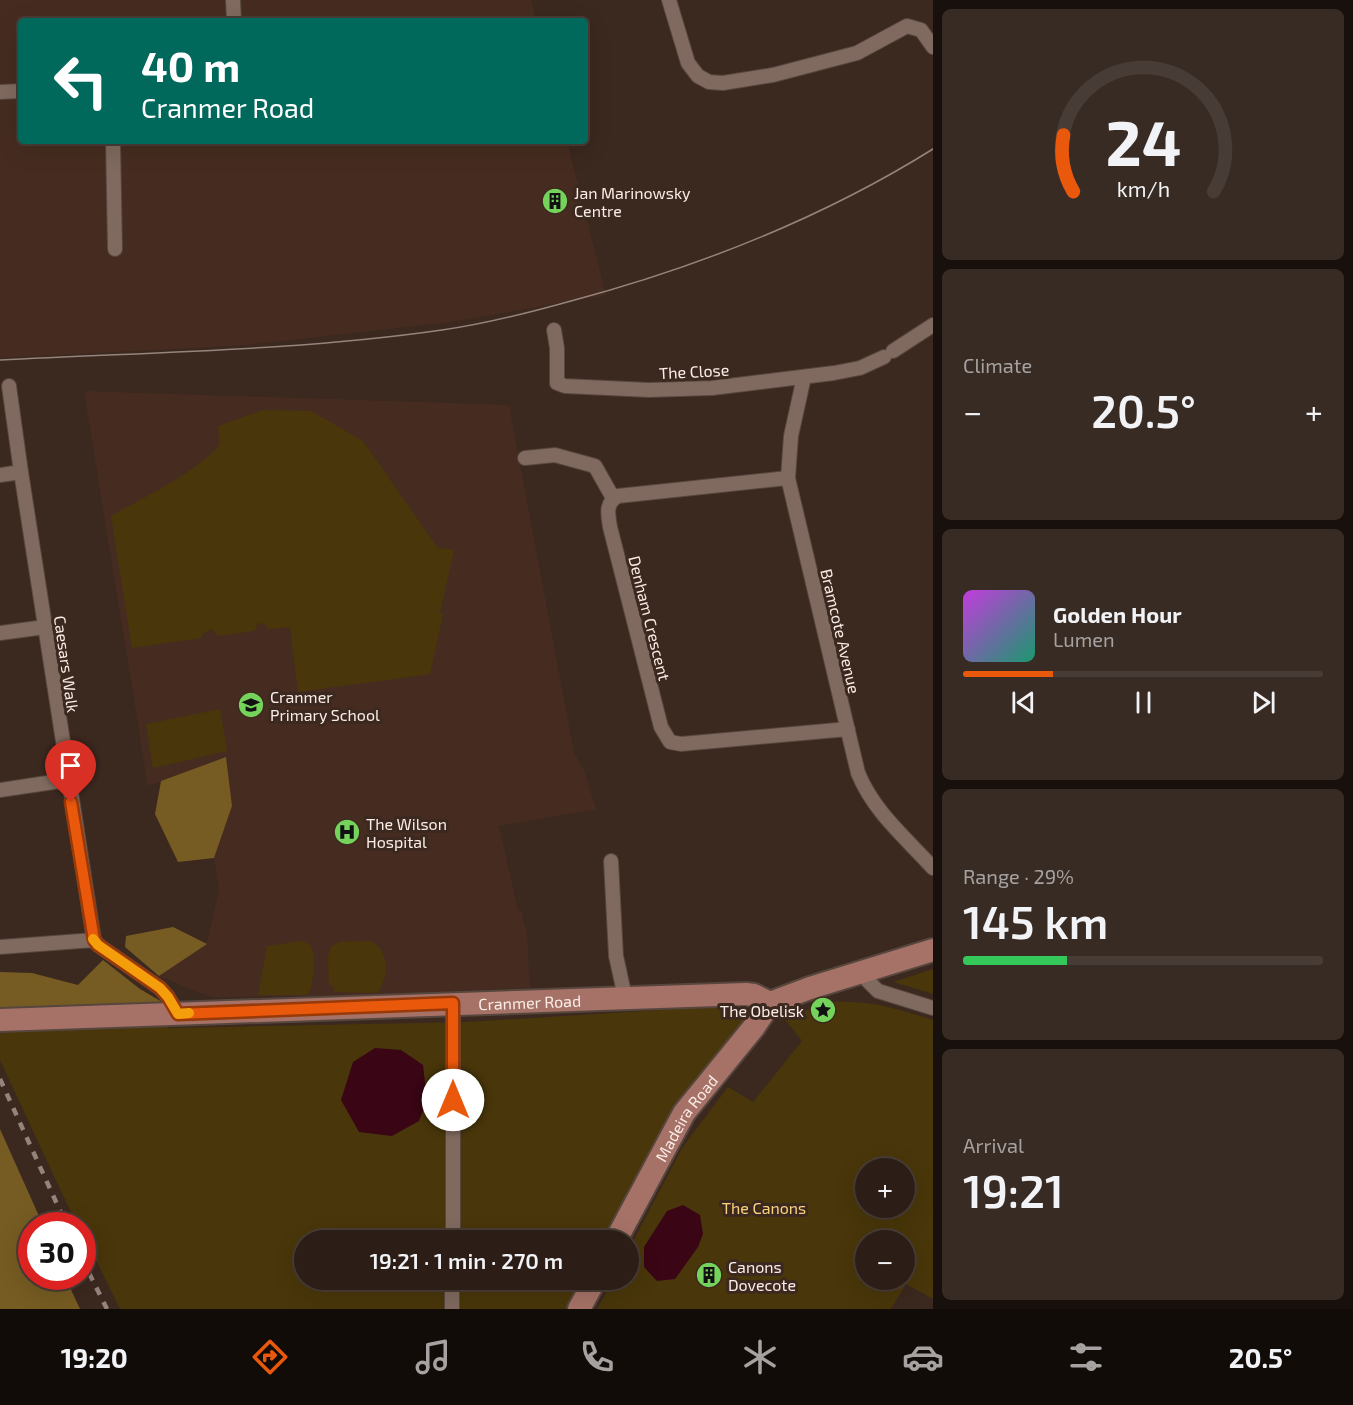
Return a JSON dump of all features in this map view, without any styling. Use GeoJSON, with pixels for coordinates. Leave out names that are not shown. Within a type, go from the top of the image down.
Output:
{"type":"FeatureCollection","features":[{"type":"Feature","properties":{"kind":"main road"},"geometry":{"type":"LineString","coordinates":[[770,1003],[863,971],[933,951]]}},
{"type":"Feature","properties":{"kind":"main road","name":"Cranmer Road"},"geometry":{"type":"LineString","coordinates":[[0,1020],[746,994],[754,995],[770,1003]]}},
{"type":"Feature","properties":{"kind":"main road","name":"Madeira Road"},"geometry":{"type":"LineString","coordinates":[[621,1230],[684,1113],[754,1028],[770,1003]]}},
{"type":"Feature","properties":{"kind":"main road"},"geometry":{"type":"LineString","coordinates":[[579,1309],[589,1290]]}},
{"type":"Feature","properties":{"kind":"street"},"geometry":{"type":"LineString","coordinates":[[233,0],[234,18]]}},
{"type":"Feature","properties":{"kind":"street"},"geometry":{"type":"LineString","coordinates":[[669,0],[688,63],[698,76],[709,82],[723,83],[773,75],[857,53],[907,26],[921,30],[933,47]]}},
{"type":"Feature","properties":{"kind":"street"},"geometry":{"type":"LineString","coordinates":[[0,93],[18,91]]}},
{"type":"Feature","properties":{"kind":"street"},"geometry":{"type":"LineString","coordinates":[[113,144],[115,249]]}},
{"type":"Feature","properties":{"kind":"street","name":"The Close"},"geometry":{"type":"LineString","coordinates":[[554,330],[557,348],[557,383],[565,386],[649,390],[702,388],[804,377],[860,368],[888,354],[933,325]]}},
{"type":"Feature","properties":{"kind":"street","name":"Bramcote Avenue"},"geometry":{"type":"LineString","coordinates":[[804,377],[791,436],[788,478],[858,773],[872,802],[933,868]]}},
{"type":"Feature","properties":{"kind":"street","name":"Caesars Walk"},"geometry":{"type":"LineString","coordinates":[[9,386],[94,940]]}},
{"type":"Feature","properties":{"kind":"street"},"geometry":{"type":"LineString","coordinates":[[525,458],[555,455],[595,466],[614,498],[624,494],[788,478]]}},
{"type":"Feature","properties":{"kind":"street"},"geometry":{"type":"LineString","coordinates":[[0,475],[21,472]]}},
{"type":"Feature","properties":{"kind":"street","name":"Denham Crescent"},"geometry":{"type":"LineString","coordinates":[[614,498],[607,511],[610,527],[661,727],[666,738],[675,744],[681,744],[848,729]]}},
{"type":"Feature","properties":{"kind":"street"},"geometry":{"type":"LineString","coordinates":[[0,633],[45,627]]}},
{"type":"Feature","properties":{"kind":"street"},"geometry":{"type":"LineString","coordinates":[[0,790],[68,780]]}},
{"type":"Feature","properties":{"kind":"street"},"geometry":{"type":"LineString","coordinates":[[611,861],[616,956],[624,997]]}},
{"type":"Feature","properties":{"kind":"street"},"geometry":{"type":"LineString","coordinates":[[0,947],[94,940],[160,988],[178,1014]]}},
{"type":"Feature","properties":{"kind":"street"},"geometry":{"type":"LineString","coordinates":[[863,971],[868,981],[878,991],[933,1008]]}},
{"type":"Feature","properties":{"kind":"street"},"geometry":{"type":"LineString","coordinates":[[453,1003],[453,1230]]}},
{"type":"Feature","properties":{"kind":"street"},"geometry":{"type":"LineString","coordinates":[[452,1290],[452,1309]]}},
{"type":"Feature","properties":{"kind":"shaded area"},"geometry":{"type":"Polygon","coordinates":[[[0,0],[531,0],[535,18],[18,18],[18,144],[568,144],[606,295],[451,322],[248,345],[0,358],[0,0]]]}},
{"type":"Feature","properties":{"kind":"shaded area","name":"Cranmer Primary School"},"geometry":{"type":"Polygon","coordinates":[[[84,391],[509,405],[574,753],[584,770],[596,809],[499,826],[518,910],[521,911],[527,934],[530,988],[333,996],[211,997],[159,976],[207,943],[219,890],[214,858],[232,806],[225,757],[148,786],[84,391]]]}},
{"type":"Feature","properties":{"kind":"shaded area"},"geometry":{"type":"Polygon","coordinates":[[[226,757],[232,806],[214,858],[178,862],[155,814],[161,781],[226,757]]]}},
{"type":"Feature","properties":{"kind":"shaded area"},"geometry":{"type":"Polygon","coordinates":[[[173,927],[207,944],[159,976],[125,947],[126,936],[173,927]]]}},
{"type":"Feature","properties":{"kind":"shaded area"},"geometry":{"type":"Polygon","coordinates":[[[103,960],[140,989],[169,1006],[0,1008],[0,972],[32,973],[78,985],[103,960]]]}},
{"type":"Feature","properties":{"kind":"shaded area"},"geometry":{"type":"Polygon","coordinates":[[[375,1048],[401,1050],[423,1065],[427,1100],[419,1121],[392,1136],[359,1132],[341,1100],[353,1062],[375,1048]]]}},
{"type":"Feature","properties":{"kind":"shaded area"},"geometry":{"type":"Polygon","coordinates":[[[0,1129],[37,1212],[18,1212],[18,1290],[71,1290],[80,1309],[0,1309],[0,1129]]]}},
{"type":"Feature","properties":{"kind":"shaded area"},"geometry":{"type":"Polygon","coordinates":[[[683,1205],[700,1215],[703,1234],[698,1247],[675,1279],[657,1281],[644,1267],[644,1247],[667,1211],[683,1205]]]}},
{"type":"Feature","properties":{"kind":"green space"},"geometry":{"type":"Polygon","coordinates":[[[263,410],[311,411],[363,441],[435,544],[439,548],[454,550],[430,674],[298,692],[290,627],[269,629],[263,623],[258,624],[254,631],[218,636],[212,629],[204,633],[201,638],[132,648],[111,516],[183,475],[210,455],[220,444],[218,426],[263,410]]]}},
{"type":"Feature","properties":{"kind":"green space"},"geometry":{"type":"Polygon","coordinates":[[[220,709],[227,751],[153,768],[146,724],[220,709]]]}},
{"type":"Feature","properties":{"kind":"green space"},"geometry":{"type":"Polygon","coordinates":[[[302,941],[310,945],[314,957],[309,993],[305,995],[258,995],[267,946],[302,941]]]}},
{"type":"Feature","properties":{"kind":"green space"},"geometry":{"type":"Polygon","coordinates":[[[370,941],[381,950],[386,965],[384,980],[377,993],[335,992],[333,986],[329,985],[328,956],[331,947],[339,942],[370,941]]]}},
{"type":"Feature","properties":{"kind":"green space"},"geometry":{"type":"Polygon","coordinates":[[[933,969],[933,994],[893,982],[933,969]]]}},
{"type":"Feature","properties":{"kind":"green space","name":"The Canons"},"geometry":{"type":"Polygon","coordinates":[[[831,1002],[858,1002],[895,1009],[933,1020],[933,1299],[915,1289],[915,1230],[855,1230],[855,1290],[902,1290],[891,1309],[597,1309],[607,1290],[639,1290],[639,1230],[682,1148],[728,1087],[753,1102],[802,1041],[780,1013],[813,1009],[831,1002]]]}},
{"type":"Feature","properties":{"kind":"green space"},"geometry":{"type":"Polygon","coordinates":[[[742,1005],[749,1015],[740,1033],[672,1113],[608,1230],[294,1230],[294,1290],[576,1290],[567,1309],[120,1309],[96,1260],[96,1212],[71,1212],[0,1060],[2,1031],[167,1026],[167,1028],[467,1022],[742,1005]]]}},
{"type":"Feature","properties":{"kind":"tram line"},"geometry":{"type":"LineString","coordinates":[[0,360],[277,347],[387,337],[475,325],[507,318],[618,288],[758,238],[847,198],[933,149]]}},
{"type":"Feature","properties":{"kind":"railway"},"geometry":{"type":"LineString","coordinates":[[0,1079],[61,1212]]}},
{"type":"Feature","properties":{"kind":"railway"},"geometry":{"type":"LineString","coordinates":[[96,1287],[107,1309]]}},
{"type":"Feature","properties":{"kind":"slow traffic"},"geometry":{"type":"LineString","coordinates":[[93,939],[98,945],[160,988],[178,1014],[189,1013]]}},
{"type":"Feature","properties":{"kind":"place","name":"Jan Marinowsky Centre"},"geometry":{"type":"Point","coordinates":[555,201]}},
{"type":"Feature","properties":{"kind":"place","name":"Cranmer Primary School"},"geometry":{"type":"Point","coordinates":[251,705]}},
{"type":"Feature","properties":{"kind":"place","name":"The Wilson Hospital"},"geometry":{"type":"Point","coordinates":[347,832]}},
{"type":"Feature","properties":{"kind":"place","name":"The Obelisk"},"geometry":{"type":"Point","coordinates":[823,1010]}},
{"type":"Feature","properties":{"kind":"place","name":"Canons Dovecote"},"geometry":{"type":"Point","coordinates":[709,1275]}},
{"type":"Feature","properties":{"kind":"route"},"geometry":{"type":"LineString","coordinates":[[71,802],[94,940],[160,988],[178,1014],[453,1003],[453,1100]]}}]}
